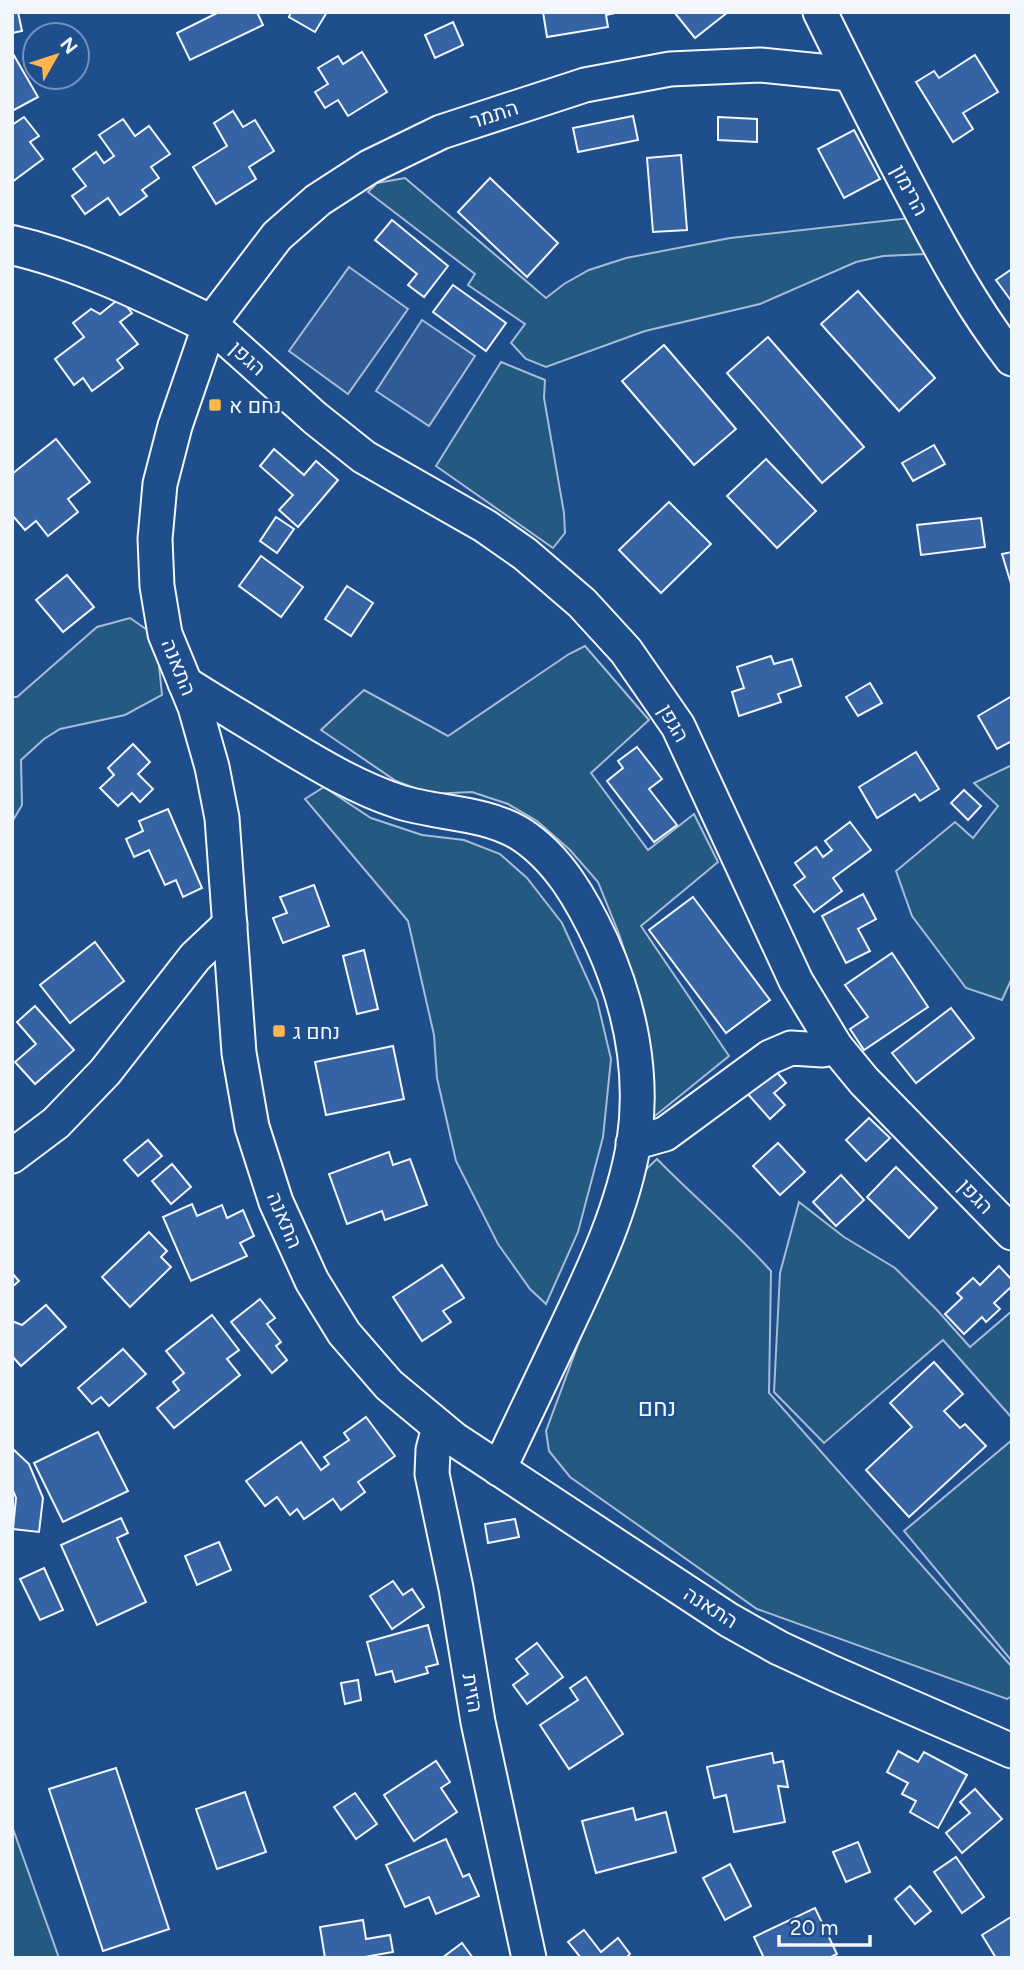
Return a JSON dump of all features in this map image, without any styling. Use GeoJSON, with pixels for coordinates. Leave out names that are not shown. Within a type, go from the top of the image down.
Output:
{"type":"FeatureCollection","features":[{"type":"Feature","properties":{"kind":"main road"},"geometry":{"type":"LineString","coordinates":[[12,245],[111,277],[210,324]]}},
{"type":"Feature","properties":{"kind":"street","name":"הרימון"},"geometry":{"type":"LineString","coordinates":[[820,12],[958,281],[982,320],[1012,359]]}},
{"type":"Feature","properties":{"kind":"street","name":"התמר"},"geometry":{"type":"LineString","coordinates":[[210,324],[277,236],[318,200],[369,167],[441,132],[585,85],[670,69],[760,65],[850,74]]}},
{"type":"Feature","properties":{"kind":"street","name":"התאנה"},"geometry":{"type":"LineString","coordinates":[[210,324],[175,426],[160,484],[155,539],[157,586],[165,634],[195,707],[212,767],[222,818],[239,1053],[252,1128],[276,1202],[312,1281],[344,1333],[389,1385],[439,1427],[499,1469],[729,1620],[779,1648],[1012,1751]]}},
{"type":"Feature","properties":{"kind":"street","name":"הגפן"},"geometry":{"type":"LineString","coordinates":[[210,324],[315,418],[364,457],[485,526],[525,554],[582,603],[626,651],[678,726],[796,981],[836,1047],[864,1081],[997,1201],[1012,1233]]}},
{"type":"Feature","properties":{"kind":"street"},"geometry":{"type":"LineString","coordinates":[[185,682],[356,785],[402,803],[486,819],[519,833],[547,856],[570,884],[589,914],[609,959],[628,1014],[636,1067],[637,1111],[634,1143],[605,1243],[499,1469]]}},
{"type":"Feature","properties":{"kind":"street"},"geometry":{"type":"LineString","coordinates":[[12,1156],[56,1123],[105,1072],[195,957],[230,924]]}},
{"type":"Feature","properties":{"kind":"street"},"geometry":{"type":"LineString","coordinates":[[634,1143],[665,1134],[770,1057],[791,1048],[823,1050],[836,1047]]}},
{"type":"Feature","properties":{"kind":"street","name":"הזית"},"geometry":{"type":"LineString","coordinates":[[439,1427],[433,1450],[432,1474],[456,1588],[478,1722],[529,1958]]}},
{"type":"Feature","properties":{"kind":"shaded area"},"geometry":{"type":"Polygon","coordinates":[[[405,178],[546,298],[589,270],[626,258],[730,238],[910,218],[925,254],[883,256],[856,262],[760,304],[645,331],[546,367],[526,359],[511,343],[525,324],[468,285],[475,274],[368,192],[377,183],[405,178]]]}},
{"type":"Feature","properties":{"kind":"shaded area"},"geometry":{"type":"Polygon","coordinates":[[[349,267],[408,309],[348,394],[289,351],[349,267]]]}},
{"type":"Feature","properties":{"kind":"shaded area"},"geometry":{"type":"Polygon","coordinates":[[[422,320],[475,356],[429,426],[376,391],[422,320]]]}},
{"type":"Feature","properties":{"kind":"shaded area"},"geometry":{"type":"Polygon","coordinates":[[[501,362],[545,380],[544,398],[565,533],[553,548],[436,466],[501,362]]]}},
{"type":"Feature","properties":{"kind":"shaded area"},"geometry":{"type":"Polygon","coordinates":[[[130,618],[156,636],[162,695],[125,715],[60,729],[44,739],[21,760],[22,805],[12,822],[12,697],[17,697],[97,627],[130,618]]]}},
{"type":"Feature","properties":{"kind":"shaded area"},"geometry":{"type":"Polygon","coordinates":[[[585,646],[649,720],[591,773],[648,850],[694,814],[718,862],[641,926],[729,1056],[650,1120],[650,1064],[644,1010],[619,934],[598,882],[570,850],[537,821],[508,804],[472,792],[430,794],[396,781],[321,730],[364,690],[448,736],[585,646]]]}},
{"type":"Feature","properties":{"kind":"shaded area"},"geometry":{"type":"Polygon","coordinates":[[[1012,765],[1012,978],[1002,1000],[966,988],[912,916],[896,871],[955,822],[973,838],[998,806],[974,783],[1012,765]]]}},
{"type":"Feature","properties":{"kind":"shaded area"},"geometry":{"type":"Polygon","coordinates":[[[324,787],[371,818],[422,835],[464,840],[500,854],[527,878],[562,923],[597,1000],[611,1059],[603,1137],[578,1232],[546,1304],[530,1289],[498,1244],[456,1161],[437,1078],[434,1035],[408,921],[305,799],[324,787]]]}},
{"type":"Feature","properties":{"kind":"shaded area"},"geometry":{"type":"Polygon","coordinates":[[[657,1159],[771,1271],[769,1393],[1012,1667],[1012,1696],[1007,1699],[757,1609],[570,1477],[549,1451],[546,1431],[641,1174],[657,1159]]]}},
{"type":"Feature","properties":{"kind":"shaded area"},"geometry":{"type":"Polygon","coordinates":[[[799,1202],[844,1237],[895,1268],[970,1347],[1012,1311],[1012,1418],[943,1340],[824,1443],[774,1392],[780,1273],[799,1202]]]}},
{"type":"Feature","properties":{"kind":"shaded area"},"geometry":{"type":"Polygon","coordinates":[[[1012,1440],[1012,1659],[1011,1660],[904,1531],[1012,1440]]]}},
{"type":"Feature","properties":{"kind":"shaded area"},"geometry":{"type":"Polygon","coordinates":[[[12,1826],[59,1958],[12,1958],[12,1826]]]}},
{"type":"Feature","properties":{"kind":"building"},"geometry":{"type":"Polygon","coordinates":[[[12,12],[18,12],[21,31],[12,33],[12,12]]]}},
{"type":"Feature","properties":{"kind":"building"},"geometry":{"type":"Polygon","coordinates":[[[219,12],[257,12],[263,25],[190,60],[177,33],[219,12]]]}},
{"type":"Feature","properties":{"kind":"building"},"geometry":{"type":"Polygon","coordinates":[[[291,12],[327,12],[315,32],[289,17],[291,12]]]}},
{"type":"Feature","properties":{"kind":"building"},"geometry":{"type":"Polygon","coordinates":[[[543,12],[620,12],[606,15],[608,27],[547,37],[543,12]]]}},
{"type":"Feature","properties":{"kind":"building"},"geometry":{"type":"Polygon","coordinates":[[[674,12],[728,12],[695,38],[674,12]]]}},
{"type":"Feature","properties":{"kind":"building"},"geometry":{"type":"Polygon","coordinates":[[[453,22],[463,45],[435,58],[425,35],[453,22]]]}},
{"type":"Feature","properties":{"kind":"building"},"geometry":{"type":"Polygon","coordinates":[[[12,52],[21,68],[21,91],[35,91],[38,97],[12,111],[12,52]]]}},
{"type":"Feature","properties":{"kind":"building"},"geometry":{"type":"Polygon","coordinates":[[[362,52],[387,92],[348,116],[338,100],[325,108],[315,92],[328,84],[318,68],[338,56],[343,64],[362,52]]]}},
{"type":"Feature","properties":{"kind":"building"},"geometry":{"type":"Polygon","coordinates":[[[975,55],[998,92],[963,113],[973,129],[953,142],[916,82],[934,71],[939,78],[975,55]]]}},
{"type":"Feature","properties":{"kind":"building"},"geometry":{"type":"Polygon","coordinates":[[[233,111],[243,127],[255,120],[274,151],[249,167],[256,179],[216,204],[193,167],[227,146],[214,123],[233,111]]]}},
{"type":"Feature","properties":{"kind":"building"},"geometry":{"type":"Polygon","coordinates":[[[633,116],[638,140],[578,152],[573,128],[633,116]]]}},
{"type":"Feature","properties":{"kind":"building"},"geometry":{"type":"Polygon","coordinates":[[[24,117],[39,136],[30,142],[43,159],[12,182],[12,125],[24,117]]]}},
{"type":"Feature","properties":{"kind":"building"},"geometry":{"type":"Polygon","coordinates":[[[718,117],[757,119],[757,142],[718,140],[718,117]]]}},
{"type":"Feature","properties":{"kind":"building"},"geometry":{"type":"Polygon","coordinates":[[[123,119],[135,136],[149,126],[170,154],[151,167],[159,178],[142,190],[147,196],[120,215],[108,198],[85,214],[72,196],[86,186],[73,169],[96,152],[104,163],[114,156],[99,135],[123,119]]]}},
{"type":"Feature","properties":{"kind":"building"},"geometry":{"type":"Polygon","coordinates":[[[854,130],[880,179],[844,198],[818,149],[854,130]]]}},
{"type":"Feature","properties":{"kind":"building"},"geometry":{"type":"Polygon","coordinates":[[[681,155],[687,230],[653,232],[647,158],[681,155]]]}},
{"type":"Feature","properties":{"kind":"building"},"geometry":{"type":"Polygon","coordinates":[[[490,178],[558,243],[527,277],[458,212],[490,178]]]}},
{"type":"Feature","properties":{"kind":"building"},"geometry":{"type":"Polygon","coordinates":[[[392,220],[448,266],[424,297],[408,285],[417,274],[375,240],[392,220]]]}},
{"type":"Feature","properties":{"kind":"building"},"geometry":{"type":"Polygon","coordinates":[[[1012,269],[1012,302],[996,280],[1012,269]]]}},
{"type":"Feature","properties":{"kind":"building"},"geometry":{"type":"Polygon","coordinates":[[[453,285],[506,323],[486,351],[433,312],[453,285]]]}},
{"type":"Feature","properties":{"kind":"building"},"geometry":{"type":"Polygon","coordinates":[[[858,291],[935,378],[899,411],[821,324],[858,291]]]}},
{"type":"Feature","properties":{"kind":"building"},"geometry":{"type":"Polygon","coordinates":[[[120,298],[132,313],[120,322],[138,344],[117,360],[123,368],[92,391],[83,378],[74,385],[55,359],[84,337],[73,323],[91,309],[100,314],[120,298]]]}},
{"type":"Feature","properties":{"kind":"building"},"geometry":{"type":"Polygon","coordinates":[[[768,337],[864,447],[822,483],[727,373],[768,337]]]}},
{"type":"Feature","properties":{"kind":"building"},"geometry":{"type":"Polygon","coordinates":[[[664,345],[736,429],[694,465],[622,381],[664,345]]]}},
{"type":"Feature","properties":{"kind":"building"},"geometry":{"type":"Polygon","coordinates":[[[56,439],[90,482],[68,499],[78,512],[48,536],[36,521],[25,530],[12,515],[12,474],[56,439]]]}},
{"type":"Feature","properties":{"kind":"building"},"geometry":{"type":"Polygon","coordinates":[[[934,445],[945,464],[913,481],[902,463],[934,445]]]}},
{"type":"Feature","properties":{"kind":"building"},"geometry":{"type":"Polygon","coordinates":[[[274,449],[304,475],[316,461],[338,480],[298,527],[279,510],[293,495],[260,466],[274,449]]]}},
{"type":"Feature","properties":{"kind":"building"},"geometry":{"type":"Polygon","coordinates":[[[766,459],[816,511],[777,548],[727,496],[766,459]]]}},
{"type":"Feature","properties":{"kind":"building"},"geometry":{"type":"Polygon","coordinates":[[[669,502],[711,544],[661,593],[619,550],[669,502]]]}},
{"type":"Feature","properties":{"kind":"building"},"geometry":{"type":"Polygon","coordinates":[[[276,517],[294,529],[277,553],[260,541],[276,517]]]}},
{"type":"Feature","properties":{"kind":"building"},"geometry":{"type":"Polygon","coordinates":[[[981,518],[985,547],[921,555],[917,525],[981,518]]]}},
{"type":"Feature","properties":{"kind":"building"},"geometry":{"type":"Polygon","coordinates":[[[1012,552],[1012,587],[1002,554],[1012,552]]]}},
{"type":"Feature","properties":{"kind":"building"},"geometry":{"type":"Polygon","coordinates":[[[261,556],[303,587],[281,617],[239,586],[261,556]]]}},
{"type":"Feature","properties":{"kind":"building"},"geometry":{"type":"Polygon","coordinates":[[[67,575],[94,607],[63,632],[36,600],[67,575]]]}},
{"type":"Feature","properties":{"kind":"building"},"geometry":{"type":"Polygon","coordinates":[[[347,586],[373,603],[351,636],[325,619],[347,586]]]}},
{"type":"Feature","properties":{"kind":"building"},"geometry":{"type":"Polygon","coordinates":[[[771,656],[774,664],[792,659],[801,686],[778,694],[781,702],[739,716],[732,692],[744,688],[737,667],[771,656]]]}},
{"type":"Feature","properties":{"kind":"building"},"geometry":{"type":"Polygon","coordinates":[[[870,683],[882,703],[858,716],[846,697],[870,683]]]}},
{"type":"Feature","properties":{"kind":"building"},"geometry":{"type":"Polygon","coordinates":[[[1012,696],[1012,741],[997,749],[978,716],[1012,696]]]}},
{"type":"Feature","properties":{"kind":"building"},"geometry":{"type":"Polygon","coordinates":[[[133,744],[150,762],[138,774],[153,789],[140,802],[132,793],[118,806],[100,788],[114,775],[108,768],[133,744]]]}},
{"type":"Feature","properties":{"kind":"building"},"geometry":{"type":"Polygon","coordinates":[[[637,747],[662,779],[649,789],[677,825],[654,842],[607,781],[623,768],[618,761],[637,747]]]}},
{"type":"Feature","properties":{"kind":"building"},"geometry":{"type":"Polygon","coordinates":[[[916,752],[939,789],[920,801],[915,794],[877,818],[859,787],[916,752]]]}},
{"type":"Feature","properties":{"kind":"building"},"geometry":{"type":"Polygon","coordinates":[[[964,790],[981,806],[968,820],[951,803],[964,790]]]}},
{"type":"Feature","properties":{"kind":"building"},"geometry":{"type":"Polygon","coordinates":[[[168,809],[202,888],[183,897],[176,880],[165,885],[149,850],[134,857],[126,839],[143,831],[139,821],[168,809]]]}},
{"type":"Feature","properties":{"kind":"building"},"geometry":{"type":"Polygon","coordinates":[[[850,822],[871,850],[833,878],[842,891],[814,912],[794,885],[805,877],[795,863],[816,847],[823,857],[832,850],[825,841],[850,822]]]}},
{"type":"Feature","properties":{"kind":"building"},"geometry":{"type":"Polygon","coordinates":[[[314,885],[329,926],[283,943],[273,918],[287,913],[280,897],[314,885]]]}},
{"type":"Feature","properties":{"kind":"building"},"geometry":{"type":"Polygon","coordinates":[[[863,894],[876,919],[858,929],[870,951],[846,963],[822,916],[863,894]]]}},
{"type":"Feature","properties":{"kind":"building"},"geometry":{"type":"Polygon","coordinates":[[[693,897],[770,1000],[726,1033],[649,930],[693,897]]]}},
{"type":"Feature","properties":{"kind":"building"},"geometry":{"type":"Polygon","coordinates":[[[95,942],[124,981],[70,1023],[40,985],[95,942]]]}},
{"type":"Feature","properties":{"kind":"building"},"geometry":{"type":"Polygon","coordinates":[[[364,950],[378,1009],[357,1014],[343,956],[364,950]]]}},
{"type":"Feature","properties":{"kind":"building"},"geometry":{"type":"Polygon","coordinates":[[[892,953],[928,1007],[864,1050],[850,1029],[868,1017],[845,985],[892,953]]]}},
{"type":"Feature","properties":{"kind":"building"},"geometry":{"type":"Polygon","coordinates":[[[35,1006],[74,1050],[35,1084],[15,1062],[36,1044],[17,1022],[35,1006]]]}},
{"type":"Feature","properties":{"kind":"building"},"geometry":{"type":"Polygon","coordinates":[[[951,1008],[974,1038],[916,1083],[892,1053],[951,1008]]]}},
{"type":"Feature","properties":{"kind":"building"},"geometry":{"type":"Polygon","coordinates":[[[393,1046],[404,1099],[326,1115],[315,1062],[393,1046]]]}},
{"type":"Feature","properties":{"kind":"building"},"geometry":{"type":"Polygon","coordinates":[[[775,1070],[786,1083],[774,1093],[785,1105],[770,1119],[747,1093],[775,1070]]]}},
{"type":"Feature","properties":{"kind":"building"},"geometry":{"type":"Polygon","coordinates":[[[869,1118],[890,1138],[866,1161],[846,1140],[869,1118]]]}},
{"type":"Feature","properties":{"kind":"building"},"geometry":{"type":"Polygon","coordinates":[[[148,1140],[162,1156],[138,1176],[124,1160],[148,1140]]]}},
{"type":"Feature","properties":{"kind":"building"},"geometry":{"type":"Polygon","coordinates":[[[778,1143],[805,1172],[780,1195],[753,1166],[778,1143]]]}},
{"type":"Feature","properties":{"kind":"building"},"geometry":{"type":"Polygon","coordinates":[[[389,1152],[393,1165],[410,1159],[427,1205],[385,1220],[382,1211],[347,1224],[329,1174],[389,1152]]]}},
{"type":"Feature","properties":{"kind":"building"},"geometry":{"type":"Polygon","coordinates":[[[172,1164],[191,1187],[171,1204],[152,1181],[172,1164]]]}},
{"type":"Feature","properties":{"kind":"building"},"geometry":{"type":"Polygon","coordinates":[[[896,1167],[937,1208],[909,1238],[867,1197],[896,1167]]]}},
{"type":"Feature","properties":{"kind":"building"},"geometry":{"type":"Polygon","coordinates":[[[841,1175],[864,1200],[836,1226],[813,1202],[841,1175]]]}},
{"type":"Feature","properties":{"kind":"building"},"geometry":{"type":"Polygon","coordinates":[[[192,1204],[197,1216],[222,1205],[227,1218],[243,1210],[254,1236],[240,1243],[247,1256],[191,1281],[163,1217],[192,1204]]]}},
{"type":"Feature","properties":{"kind":"building"},"geometry":{"type":"Polygon","coordinates":[[[149,1232],[167,1251],[161,1257],[171,1267],[130,1307],[102,1277],[149,1232]]]}},
{"type":"Feature","properties":{"kind":"building"},"geometry":{"type":"Polygon","coordinates":[[[442,1265],[464,1298],[443,1311],[451,1322],[422,1341],[393,1297],[442,1265]]]}},
{"type":"Feature","properties":{"kind":"building"},"geometry":{"type":"Polygon","coordinates":[[[999,1266],[1012,1280],[1012,1286],[994,1303],[1000,1309],[986,1322],[982,1317],[964,1334],[945,1314],[962,1298],[957,1293],[973,1278],[980,1285],[999,1266]]]}},
{"type":"Feature","properties":{"kind":"building"},"geometry":{"type":"Polygon","coordinates":[[[12,1273],[19,1281],[12,1287],[12,1273]]]}},
{"type":"Feature","properties":{"kind":"building"},"geometry":{"type":"Polygon","coordinates":[[[260,1299],[275,1318],[267,1324],[281,1342],[276,1346],[287,1360],[272,1373],[231,1322],[260,1299]]]}},
{"type":"Feature","properties":{"kind":"building"},"geometry":{"type":"Polygon","coordinates":[[[46,1305],[66,1327],[21,1366],[12,1356],[12,1321],[22,1325],[46,1305]]]}},
{"type":"Feature","properties":{"kind":"building"},"geometry":{"type":"Polygon","coordinates":[[[212,1315],[239,1350],[227,1359],[240,1375],[174,1428],[157,1408],[179,1390],[173,1382],[184,1373],[166,1351],[212,1315]]]}},
{"type":"Feature","properties":{"kind":"building"},"geometry":{"type":"Polygon","coordinates":[[[123,1349],[146,1374],[109,1406],[101,1397],[92,1404],[78,1388],[123,1349]]]}},
{"type":"Feature","properties":{"kind":"building"},"geometry":{"type":"Polygon","coordinates":[[[934,1362],[963,1394],[944,1411],[960,1428],[965,1424],[986,1446],[909,1517],[866,1470],[912,1427],[890,1403],[934,1362]]]}},
{"type":"Feature","properties":{"kind":"building"},"geometry":{"type":"Polygon","coordinates":[[[366,1417],[395,1456],[358,1482],[365,1492],[341,1510],[333,1499],[304,1519],[297,1509],[290,1515],[277,1497],[265,1506],[246,1481],[301,1442],[321,1470],[329,1464],[324,1457],[349,1440],[344,1433],[366,1417]]]}},
{"type":"Feature","properties":{"kind":"building"},"geometry":{"type":"Polygon","coordinates":[[[98,1432],[128,1491],[63,1522],[34,1463],[98,1432]]]}},
{"type":"Feature","properties":{"kind":"building"},"geometry":{"type":"Polygon","coordinates":[[[14,1450],[29,1464],[43,1498],[39,1532],[13,1529],[16,1498],[12,1488],[14,1450]]]}},
{"type":"Feature","properties":{"kind":"building"},"geometry":{"type":"Polygon","coordinates":[[[121,1518],[128,1533],[117,1538],[146,1602],[97,1625],[61,1545],[121,1518]]]}},
{"type":"Feature","properties":{"kind":"building"},"geometry":{"type":"Polygon","coordinates":[[[515,1519],[519,1537],[488,1543],[485,1524],[515,1519]]]}},
{"type":"Feature","properties":{"kind":"building"},"geometry":{"type":"Polygon","coordinates":[[[219,1542],[231,1570],[197,1585],[185,1556],[219,1542]]]}},
{"type":"Feature","properties":{"kind":"building"},"geometry":{"type":"Polygon","coordinates":[[[44,1568],[63,1610],[40,1620],[20,1579],[44,1568]]]}},
{"type":"Feature","properties":{"kind":"building"},"geometry":{"type":"Polygon","coordinates":[[[393,1581],[403,1595],[412,1589],[424,1607],[392,1629],[370,1596],[393,1581]]]}},
{"type":"Feature","properties":{"kind":"building"},"geometry":{"type":"Polygon","coordinates":[[[428,1625],[438,1664],[426,1667],[428,1673],[395,1682],[392,1671],[376,1675],[367,1642],[428,1625]]]}},
{"type":"Feature","properties":{"kind":"building"},"geometry":{"type":"Polygon","coordinates":[[[537,1643],[563,1677],[527,1704],[513,1685],[528,1674],[516,1659],[537,1643]]]}},
{"type":"Feature","properties":{"kind":"building"},"geometry":{"type":"Polygon","coordinates":[[[586,1677],[623,1734],[569,1769],[540,1725],[578,1700],[570,1688],[586,1677]]]}},
{"type":"Feature","properties":{"kind":"building"},"geometry":{"type":"Polygon","coordinates":[[[358,1680],[361,1700],[345,1704],[341,1683],[358,1680]]]}},
{"type":"Feature","properties":{"kind":"building"},"geometry":{"type":"Polygon","coordinates":[[[898,1751],[918,1762],[924,1752],[967,1775],[938,1828],[910,1812],[916,1801],[902,1794],[908,1783],[887,1772],[898,1751]]]}},
{"type":"Feature","properties":{"kind":"building"},"geometry":{"type":"Polygon","coordinates":[[[772,1753],[774,1763],[783,1761],[788,1787],[778,1786],[785,1822],[734,1832],[726,1795],[714,1798],[707,1767],[772,1753]]]}},
{"type":"Feature","properties":{"kind":"building"},"geometry":{"type":"Polygon","coordinates":[[[436,1761],[450,1782],[441,1788],[457,1812],[414,1841],[384,1795],[436,1761]]]}},
{"type":"Feature","properties":{"kind":"building"},"geometry":{"type":"Polygon","coordinates":[[[116,1768],[169,1929],[103,1951],[49,1789],[116,1768]]]}},
{"type":"Feature","properties":{"kind":"building"},"geometry":{"type":"Polygon","coordinates":[[[975,1789],[1002,1819],[962,1853],[946,1833],[970,1813],[960,1802],[975,1789]]]}},
{"type":"Feature","properties":{"kind":"building"},"geometry":{"type":"Polygon","coordinates":[[[245,1792],[266,1852],[217,1869],[196,1809],[245,1792]]]}},
{"type":"Feature","properties":{"kind":"building"},"geometry":{"type":"Polygon","coordinates":[[[355,1793],[377,1824],[356,1839],[334,1807],[355,1793]]]}},
{"type":"Feature","properties":{"kind":"building"},"geometry":{"type":"Polygon","coordinates":[[[633,1808],[636,1820],[666,1812],[676,1852],[596,1873],[582,1821],[633,1808]]]}},
{"type":"Feature","properties":{"kind":"building"},"geometry":{"type":"Polygon","coordinates":[[[446,1839],[463,1877],[469,1874],[479,1896],[436,1914],[429,1897],[405,1907],[386,1865],[446,1839]]]}},
{"type":"Feature","properties":{"kind":"building"},"geometry":{"type":"Polygon","coordinates":[[[858,1842],[870,1872],[846,1882],[833,1852],[858,1842]]]}},
{"type":"Feature","properties":{"kind":"building"},"geometry":{"type":"Polygon","coordinates":[[[956,1857],[984,1897],[962,1913],[934,1872],[956,1857]]]}},
{"type":"Feature","properties":{"kind":"building"},"geometry":{"type":"Polygon","coordinates":[[[730,1864],[751,1906],[725,1920],[703,1878],[730,1864]]]}},
{"type":"Feature","properties":{"kind":"building"},"geometry":{"type":"Polygon","coordinates":[[[910,1886],[931,1911],[915,1924],[895,1899],[910,1886]]]}},
{"type":"Feature","properties":{"kind":"building"},"geometry":{"type":"Polygon","coordinates":[[[815,1908],[837,1954],[829,1958],[764,1958],[754,1937],[815,1908]]]}},
{"type":"Feature","properties":{"kind":"building"},"geometry":{"type":"Polygon","coordinates":[[[1011,1917],[1012,1958],[996,1958],[982,1935],[1011,1917]]]}},
{"type":"Feature","properties":{"kind":"building"},"geometry":{"type":"Polygon","coordinates":[[[363,1920],[366,1939],[390,1935],[393,1952],[359,1958],[325,1958],[320,1927],[363,1920]]]}},
{"type":"Feature","properties":{"kind":"building"},"geometry":{"type":"Polygon","coordinates":[[[584,1930],[601,1952],[618,1938],[630,1954],[626,1958],[581,1958],[568,1942],[584,1930]]]}},
{"type":"Feature","properties":{"kind":"building"},"geometry":{"type":"Polygon","coordinates":[[[462,1943],[473,1958],[442,1958],[462,1943]]]}},
{"type":"Feature","properties":{"kind":"place","name":"נחם א"},"geometry":{"type":"Point","coordinates":[215,405]}},
{"type":"Feature","properties":{"kind":"place","name":"נחם ג"},"geometry":{"type":"Point","coordinates":[279,1031]}},
{"type":"Feature","properties":{"kind":"district","name":"נחם"},"geometry":{"type":"Point","coordinates":[657,1407]}}]}
